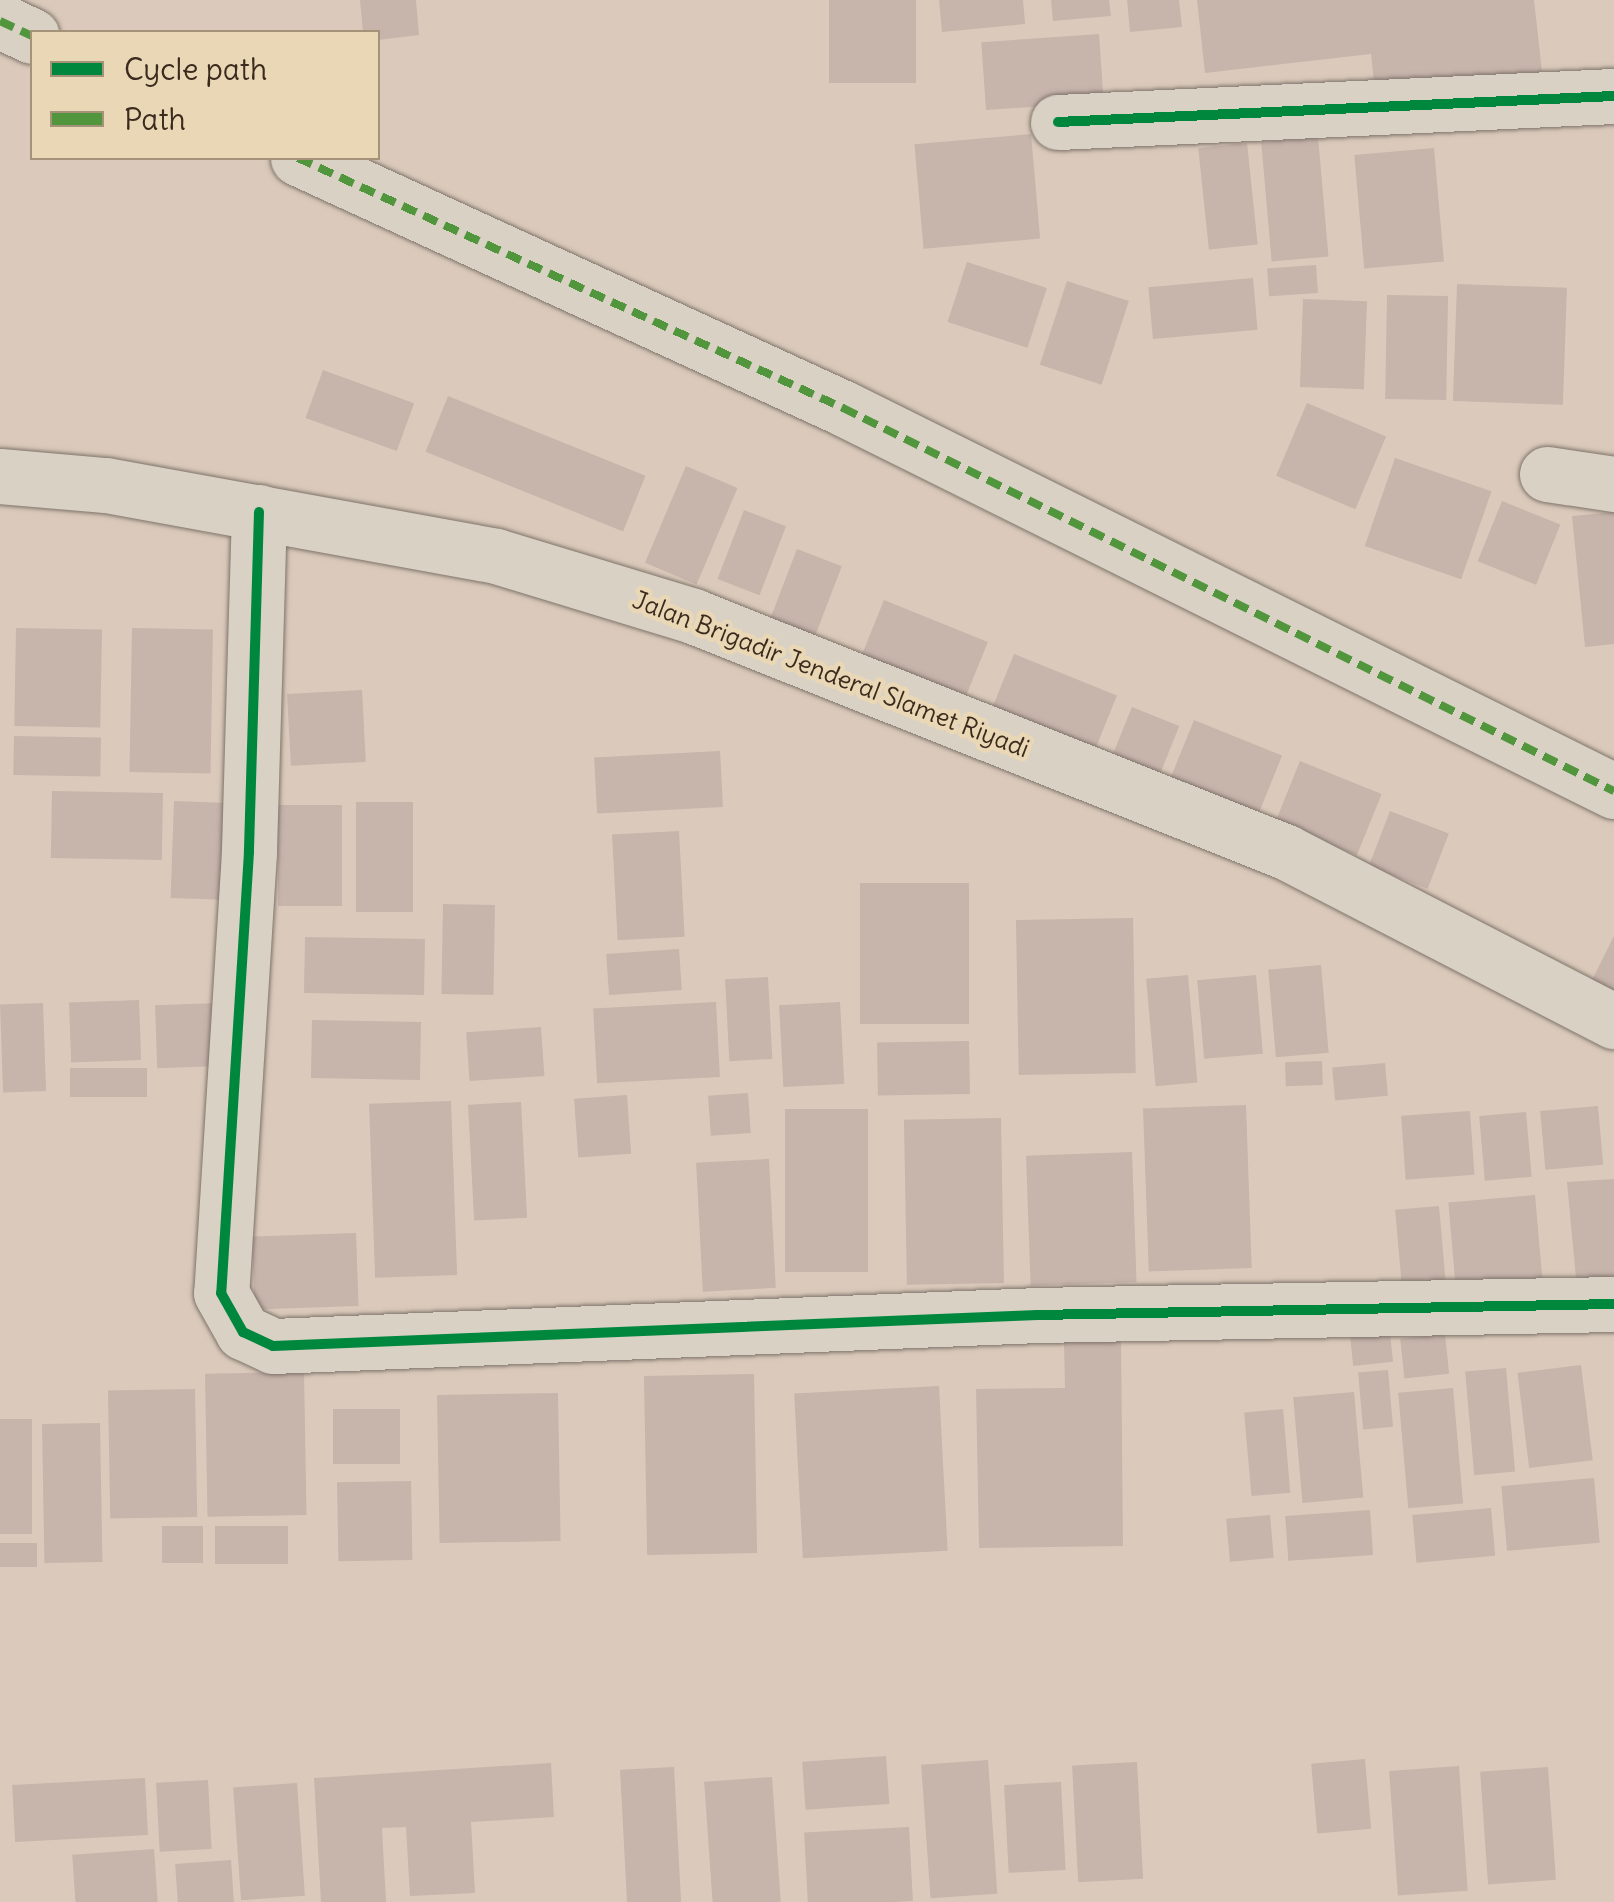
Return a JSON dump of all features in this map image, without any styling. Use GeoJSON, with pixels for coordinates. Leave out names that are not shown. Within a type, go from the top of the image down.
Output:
{"type":"FeatureCollection","features":[{"type":"Feature","properties":{"kind":"street"},"geometry":{"type":"LineString","coordinates":[[0,21],[30,35]]}},
{"type":"Feature","properties":{"kind":"street"},"geometry":{"type":"LineString","coordinates":[[1058,122],[1614,96]]}},
{"type":"Feature","properties":{"kind":"street"},"geometry":{"type":"LineString","coordinates":[[302,160],[843,408],[1614,791]]}},
{"type":"Feature","properties":{"kind":"street"},"geometry":{"type":"LineString","coordinates":[[1547,474],[1614,484]]}},
{"type":"Feature","properties":{"kind":"street","name":"Jalan Brigadir Jenderal Slamet Riyadi"},"geometry":{"type":"LineString","coordinates":[[0,476],[106,485],[496,556],[693,616],[1286,852],[1614,1021]]}},
{"type":"Feature","properties":{"kind":"street"},"geometry":{"type":"LineString","coordinates":[[259,512],[250,852],[221,1293],[242,1332],[274,1346],[1037,1315],[1614,1304]]}},
{"type":"Feature","properties":{"kind":"building"},"geometry":{"type":"Polygon","coordinates":[[[360,0],[416,0],[419,35],[380,40],[380,30],[363,30],[360,0]]]}},
{"type":"Feature","properties":{"kind":"building"},"geometry":{"type":"Polygon","coordinates":[[[829,0],[916,0],[916,83],[829,83],[829,0]]]}},
{"type":"Feature","properties":{"kind":"building"},"geometry":{"type":"Polygon","coordinates":[[[939,0],[1023,0],[1025,24],[942,32],[939,0]]]}},
{"type":"Feature","properties":{"kind":"building"},"geometry":{"type":"Polygon","coordinates":[[[1051,0],[1109,0],[1111,16],[1053,21],[1051,0]]]}},
{"type":"Feature","properties":{"kind":"building"},"geometry":{"type":"Polygon","coordinates":[[[1127,0],[1179,0],[1182,27],[1130,32],[1127,0]]]}},
{"type":"Feature","properties":{"kind":"building"},"geometry":{"type":"Polygon","coordinates":[[[1197,0],[1534,0],[1542,72],[1375,92],[1371,54],[1205,73],[1197,0]]]}},
{"type":"Feature","properties":{"kind":"building"},"geometry":{"type":"Polygon","coordinates":[[[1099,34],[1104,102],[986,110],[981,42],[1099,34]]]}},
{"type":"Feature","properties":{"kind":"building"},"geometry":{"type":"Polygon","coordinates":[[[1031,134],[1040,239],[924,249],[914,144],[1031,134]]]}},
{"type":"Feature","properties":{"kind":"building"},"geometry":{"type":"Polygon","coordinates":[[[1318,137],[1328,257],[1272,262],[1261,142],[1318,137]]]}},
{"type":"Feature","properties":{"kind":"building"},"geometry":{"type":"Polygon","coordinates":[[[1247,143],[1258,244],[1209,250],[1198,148],[1247,143]]]}},
{"type":"Feature","properties":{"kind":"building"},"geometry":{"type":"Polygon","coordinates":[[[1434,148],[1444,262],[1364,269],[1354,155],[1434,148]]]}},
{"type":"Feature","properties":{"kind":"building"},"geometry":{"type":"Polygon","coordinates":[[[967,262],[1047,288],[1027,348],[948,322],[967,262]]]}},
{"type":"Feature","properties":{"kind":"building"},"geometry":{"type":"Polygon","coordinates":[[[1316,265],[1318,293],[1269,296],[1267,268],[1316,265]]]}},
{"type":"Feature","properties":{"kind":"building"},"geometry":{"type":"Polygon","coordinates":[[[1253,278],[1258,330],[1153,339],[1148,287],[1253,278]]]}},
{"type":"Feature","properties":{"kind":"building"},"geometry":{"type":"Polygon","coordinates":[[[1067,281],[1129,301],[1102,385],[1040,365],[1067,281]]]}},
{"type":"Feature","properties":{"kind":"building"},"geometry":{"type":"Polygon","coordinates":[[[1457,284],[1567,288],[1563,405],[1453,401],[1457,284]]]}},
{"type":"Feature","properties":{"kind":"building"},"geometry":{"type":"Polygon","coordinates":[[[1387,295],[1448,296],[1446,400],[1385,399],[1387,295]]]}},
{"type":"Feature","properties":{"kind":"building"},"geometry":{"type":"Polygon","coordinates":[[[1303,299],[1367,301],[1364,389],[1300,387],[1303,299]]]}},
{"type":"Feature","properties":{"kind":"building"},"geometry":{"type":"Polygon","coordinates":[[[323,370],[414,403],[397,451],[306,418],[323,370]]]}},
{"type":"Feature","properties":{"kind":"building"},"geometry":{"type":"Polygon","coordinates":[[[448,396],[645,476],[623,531],[426,452],[448,396]]]}},
{"type":"Feature","properties":{"kind":"building"},"geometry":{"type":"Polygon","coordinates":[[[1307,403],[1386,437],[1355,509],[1276,476],[1307,403]]]}},
{"type":"Feature","properties":{"kind":"building"},"geometry":{"type":"Polygon","coordinates":[[[1395,458],[1491,491],[1461,579],[1365,546],[1395,458]]]}},
{"type":"Feature","properties":{"kind":"building"},"geometry":{"type":"Polygon","coordinates":[[[686,466],[738,488],[697,585],[645,563],[686,466]]]}},
{"type":"Feature","properties":{"kind":"building"},"geometry":{"type":"Polygon","coordinates":[[[1502,501],[1560,525],[1536,585],[1478,561],[1502,501]]]}},
{"type":"Feature","properties":{"kind":"building"},"geometry":{"type":"Polygon","coordinates":[[[744,510],[786,526],[759,595],[717,579],[744,510]]]}},
{"type":"Feature","properties":{"kind":"building"},"geometry":{"type":"Polygon","coordinates":[[[1614,512],[1614,644],[1585,647],[1572,516],[1614,512]]]}},
{"type":"Feature","properties":{"kind":"building"},"geometry":{"type":"Polygon","coordinates":[[[797,549],[842,566],[815,637],[770,620],[797,549]]]}},
{"type":"Feature","properties":{"kind":"building"},"geometry":{"type":"Polygon","coordinates":[[[884,600],[988,642],[965,698],[862,656],[884,600]]]}},
{"type":"Feature","properties":{"kind":"building"},"geometry":{"type":"Polygon","coordinates":[[[16,628],[102,630],[100,727],[14,726],[16,628]]]}},
{"type":"Feature","properties":{"kind":"building"},"geometry":{"type":"Polygon","coordinates":[[[132,628],[213,629],[210,773],[129,772],[132,628]]]}},
{"type":"Feature","properties":{"kind":"building"},"geometry":{"type":"Polygon","coordinates":[[[1014,654],[1117,696],[1093,754],[990,712],[1014,654]]]}},
{"type":"Feature","properties":{"kind":"building"},"geometry":{"type":"Polygon","coordinates":[[[362,690],[366,762],[291,766],[287,694],[362,690]]]}},
{"type":"Feature","properties":{"kind":"building"},"geometry":{"type":"Polygon","coordinates":[[[1132,707],[1179,726],[1159,776],[1112,757],[1132,707]]]}},
{"type":"Feature","properties":{"kind":"building"},"geometry":{"type":"Polygon","coordinates":[[[1194,720],[1282,756],[1258,814],[1170,778],[1194,720]]]}},
{"type":"Feature","properties":{"kind":"building"},"geometry":{"type":"Polygon","coordinates":[[[14,736],[101,738],[100,777],[13,775],[14,736]]]}},
{"type":"Feature","properties":{"kind":"building"},"geometry":{"type":"Polygon","coordinates":[[[720,751],[723,807],[597,814],[594,758],[720,751]]]}},
{"type":"Feature","properties":{"kind":"building"},"geometry":{"type":"Polygon","coordinates":[[[1300,761],[1382,794],[1357,855],[1275,822],[1300,761]]]}},
{"type":"Feature","properties":{"kind":"building"},"geometry":{"type":"Polygon","coordinates":[[[52,791],[163,793],[162,860],[51,858],[52,791]]]}},
{"type":"Feature","properties":{"kind":"building"},"geometry":{"type":"Polygon","coordinates":[[[174,801],[235,803],[232,900],[171,898],[174,801]]]}},
{"type":"Feature","properties":{"kind":"building"},"geometry":{"type":"Polygon","coordinates":[[[356,802],[413,802],[413,912],[356,912],[356,802]]]}},
{"type":"Feature","properties":{"kind":"building"},"geometry":{"type":"Polygon","coordinates":[[[278,805],[342,805],[342,906],[278,906],[278,805]]]}},
{"type":"Feature","properties":{"kind":"building"},"geometry":{"type":"Polygon","coordinates":[[[1390,811],[1449,834],[1428,889],[1369,866],[1390,811]]]}},
{"type":"Feature","properties":{"kind":"building"},"geometry":{"type":"Polygon","coordinates":[[[679,831],[685,937],[618,940],[612,835],[679,831]]]}},
{"type":"Feature","properties":{"kind":"building"},"geometry":{"type":"Polygon","coordinates":[[[860,883],[969,883],[969,1024],[860,1024],[860,883]]]}},
{"type":"Feature","properties":{"kind":"building"},"geometry":{"type":"Polygon","coordinates":[[[443,904],[495,905],[493,995],[441,994],[443,904]]]}},
{"type":"Feature","properties":{"kind":"building"},"geometry":{"type":"Polygon","coordinates":[[[1133,918],[1136,1073],[1019,1075],[1016,920],[1133,918]]]}},
{"type":"Feature","properties":{"kind":"building"},"geometry":{"type":"Polygon","coordinates":[[[1614,936],[1614,991],[1592,980],[1614,936]]]}},
{"type":"Feature","properties":{"kind":"building"},"geometry":{"type":"Polygon","coordinates":[[[305,937],[425,939],[424,995],[304,993],[305,937]]]}},
{"type":"Feature","properties":{"kind":"building"},"geometry":{"type":"Polygon","coordinates":[[[679,949],[682,990],[609,995],[606,954],[679,949]]]}},
{"type":"Feature","properties":{"kind":"building"},"geometry":{"type":"Polygon","coordinates":[[[1321,965],[1329,1053],[1276,1057],[1268,970],[1321,965]]]}},
{"type":"Feature","properties":{"kind":"building"},"geometry":{"type":"Polygon","coordinates":[[[1188,975],[1197,1083],[1156,1086],[1146,979],[1188,975]]]}},
{"type":"Feature","properties":{"kind":"building"},"geometry":{"type":"Polygon","coordinates":[[[1256,975],[1263,1054],[1204,1059],[1197,980],[1256,975]]]}},
{"type":"Feature","properties":{"kind":"building"},"geometry":{"type":"Polygon","coordinates":[[[768,977],[772,1059],[729,1061],[725,979],[768,977]]]}},
{"type":"Feature","properties":{"kind":"building"},"geometry":{"type":"Polygon","coordinates":[[[139,1000],[141,1060],[71,1062],[69,1002],[139,1000]]]}},
{"type":"Feature","properties":{"kind":"building"},"geometry":{"type":"Polygon","coordinates":[[[716,1002],[720,1077],[597,1083],[593,1008],[716,1002]]]}},
{"type":"Feature","properties":{"kind":"building"},"geometry":{"type":"Polygon","coordinates":[[[840,1002],[844,1084],[783,1087],[779,1005],[840,1002]]]}},
{"type":"Feature","properties":{"kind":"building"},"geometry":{"type":"Polygon","coordinates":[[[43,1003],[46,1091],[3,1092],[0,1005],[43,1003]]]}},
{"type":"Feature","properties":{"kind":"building"},"geometry":{"type":"Polygon","coordinates":[[[219,1003],[221,1066],[157,1068],[155,1005],[219,1003]]]}},
{"type":"Feature","properties":{"kind":"building"},"geometry":{"type":"Polygon","coordinates":[[[312,1020],[421,1022],[420,1080],[311,1078],[312,1020]]]}},
{"type":"Feature","properties":{"kind":"building"},"geometry":{"type":"Polygon","coordinates":[[[541,1027],[544,1076],[470,1081],[466,1032],[541,1027]]]}},
{"type":"Feature","properties":{"kind":"building"},"geometry":{"type":"Polygon","coordinates":[[[969,1041],[970,1094],[878,1096],[877,1043],[969,1041]]]}},
{"type":"Feature","properties":{"kind":"building"},"geometry":{"type":"Polygon","coordinates":[[[1322,1061],[1323,1085],[1286,1086],[1285,1062],[1322,1061]]]}},
{"type":"Feature","properties":{"kind":"building"},"geometry":{"type":"Polygon","coordinates":[[[1385,1063],[1388,1096],[1335,1100],[1332,1068],[1385,1063]]]}},
{"type":"Feature","properties":{"kind":"building"},"geometry":{"type":"Polygon","coordinates":[[[70,1068],[147,1068],[147,1097],[70,1097],[70,1068]]]}},
{"type":"Feature","properties":{"kind":"building"},"geometry":{"type":"Polygon","coordinates":[[[748,1093],[751,1133],[711,1136],[708,1096],[748,1093]]]}},
{"type":"Feature","properties":{"kind":"building"},"geometry":{"type":"Polygon","coordinates":[[[627,1095],[631,1154],[578,1158],[574,1099],[627,1095]]]}},
{"type":"Feature","properties":{"kind":"building"},"geometry":{"type":"Polygon","coordinates":[[[451,1101],[457,1275],[375,1278],[369,1104],[451,1101]]]}},
{"type":"Feature","properties":{"kind":"building"},"geometry":{"type":"Polygon","coordinates":[[[521,1102],[527,1218],[474,1221],[468,1105],[521,1102]]]}},
{"type":"Feature","properties":{"kind":"building"},"geometry":{"type":"Polygon","coordinates":[[[1246,1105],[1252,1268],[1149,1271],[1143,1109],[1246,1105]]]}},
{"type":"Feature","properties":{"kind":"building"},"geometry":{"type":"Polygon","coordinates":[[[1598,1106],[1603,1165],[1545,1170],[1540,1111],[1598,1106]]]}},
{"type":"Feature","properties":{"kind":"building"},"geometry":{"type":"Polygon","coordinates":[[[785,1109],[868,1109],[868,1272],[785,1272],[785,1109]]]}},
{"type":"Feature","properties":{"kind":"building"},"geometry":{"type":"Polygon","coordinates":[[[1470,1111],[1474,1175],[1406,1180],[1401,1116],[1470,1111]]]}},
{"type":"Feature","properties":{"kind":"building"},"geometry":{"type":"Polygon","coordinates":[[[1526,1112],[1532,1177],[1485,1181],[1479,1116],[1526,1112]]]}},
{"type":"Feature","properties":{"kind":"building"},"geometry":{"type":"Polygon","coordinates":[[[1001,1118],[1004,1283],[907,1285],[904,1120],[1001,1118]]]}},
{"type":"Feature","properties":{"kind":"building"},"geometry":{"type":"Polygon","coordinates":[[[1132,1152],[1137,1282],[1031,1286],[1026,1156],[1132,1152]]]}},
{"type":"Feature","properties":{"kind":"building"},"geometry":{"type":"Polygon","coordinates":[[[769,1159],[776,1288],[703,1292],[696,1163],[769,1159]]]}},
{"type":"Feature","properties":{"kind":"building"},"geometry":{"type":"Polygon","coordinates":[[[1614,1179],[1614,1285],[1577,1289],[1567,1182],[1614,1179]]]}},
{"type":"Feature","properties":{"kind":"building"},"geometry":{"type":"Polygon","coordinates":[[[1535,1195],[1542,1281],[1456,1288],[1448,1203],[1535,1195]]]}},
{"type":"Feature","properties":{"kind":"building"},"geometry":{"type":"Polygon","coordinates":[[[1439,1206],[1446,1287],[1402,1291],[1395,1210],[1439,1206]]]}},
{"type":"Feature","properties":{"kind":"building"},"geometry":{"type":"Polygon","coordinates":[[[356,1233],[359,1306],[255,1310],[252,1237],[356,1233]]]}},
{"type":"Feature","properties":{"kind":"building"},"geometry":{"type":"Polygon","coordinates":[[[1390,1333],[1393,1362],[1353,1366],[1350,1337],[1390,1333]]]}},
{"type":"Feature","properties":{"kind":"building"},"geometry":{"type":"Polygon","coordinates":[[[1445,1334],[1449,1374],[1404,1378],[1400,1339],[1445,1334]]]}},
{"type":"Feature","properties":{"kind":"building"},"geometry":{"type":"Polygon","coordinates":[[[1121,1340],[1123,1546],[979,1548],[976,1389],[1065,1388],[1064,1341],[1121,1340]]]}},
{"type":"Feature","properties":{"kind":"building"},"geometry":{"type":"Polygon","coordinates":[[[1581,1365],[1593,1460],[1529,1468],[1517,1373],[1581,1365]]]}},
{"type":"Feature","properties":{"kind":"building"},"geometry":{"type":"Polygon","coordinates":[[[1506,1368],[1515,1472],[1474,1475],[1465,1372],[1506,1368]]]}},
{"type":"Feature","properties":{"kind":"building"},"geometry":{"type":"Polygon","coordinates":[[[1388,1370],[1393,1427],[1363,1429],[1358,1373],[1388,1370]]]}},
{"type":"Feature","properties":{"kind":"building"},"geometry":{"type":"Polygon","coordinates":[[[304,1372],[306,1515],[208,1517],[205,1374],[304,1372]]]}},
{"type":"Feature","properties":{"kind":"building"},"geometry":{"type":"Polygon","coordinates":[[[754,1374],[757,1553],[647,1555],[644,1376],[754,1374]]]}},
{"type":"Feature","properties":{"kind":"building"},"geometry":{"type":"Polygon","coordinates":[[[939,1386],[948,1551],[803,1558],[794,1394],[939,1386]]]}},
{"type":"Feature","properties":{"kind":"building"},"geometry":{"type":"Polygon","coordinates":[[[1453,1388],[1463,1504],[1408,1508],[1398,1393],[1453,1388]]]}},
{"type":"Feature","properties":{"kind":"building"},"geometry":{"type":"Polygon","coordinates":[[[195,1389],[197,1517],[110,1518],[108,1391],[195,1389]]]}},
{"type":"Feature","properties":{"kind":"building"},"geometry":{"type":"Polygon","coordinates":[[[1354,1392],[1363,1498],[1302,1503],[1293,1397],[1354,1392]]]}},
{"type":"Feature","properties":{"kind":"building"},"geometry":{"type":"Polygon","coordinates":[[[558,1393],[561,1541],[440,1543],[437,1395],[558,1393]]]}},
{"type":"Feature","properties":{"kind":"building"},"geometry":{"type":"Polygon","coordinates":[[[333,1409],[400,1409],[400,1464],[333,1464],[333,1409]]]}},
{"type":"Feature","properties":{"kind":"building"},"geometry":{"type":"Polygon","coordinates":[[[1283,1409],[1290,1493],[1251,1496],[1244,1412],[1283,1409]]]}},
{"type":"Feature","properties":{"kind":"building"},"geometry":{"type":"Polygon","coordinates":[[[0,1419],[32,1419],[32,1534],[0,1534],[0,1419]]]}},
{"type":"Feature","properties":{"kind":"building"},"geometry":{"type":"Polygon","coordinates":[[[100,1423],[102,1562],[44,1563],[42,1424],[100,1423]]]}},
{"type":"Feature","properties":{"kind":"building"},"geometry":{"type":"Polygon","coordinates":[[[1594,1478],[1600,1543],[1507,1551],[1501,1486],[1594,1478]]]}},
{"type":"Feature","properties":{"kind":"building"},"geometry":{"type":"Polygon","coordinates":[[[411,1481],[412,1560],[338,1561],[337,1482],[411,1481]]]}},
{"type":"Feature","properties":{"kind":"building"},"geometry":{"type":"Polygon","coordinates":[[[1491,1508],[1495,1556],[1416,1563],[1412,1515],[1491,1508]]]}},
{"type":"Feature","properties":{"kind":"building"},"geometry":{"type":"Polygon","coordinates":[[[1370,1510],[1373,1555],[1288,1561],[1285,1516],[1370,1510]]]}},
{"type":"Feature","properties":{"kind":"building"},"geometry":{"type":"Polygon","coordinates":[[[1270,1515],[1274,1558],[1230,1562],[1226,1519],[1270,1515]]]}},
{"type":"Feature","properties":{"kind":"building"},"geometry":{"type":"Polygon","coordinates":[[[162,1526],[203,1526],[203,1563],[162,1563],[162,1526]]]}},
{"type":"Feature","properties":{"kind":"building"},"geometry":{"type":"Polygon","coordinates":[[[215,1526],[288,1526],[288,1564],[215,1564],[215,1526]]]}},
{"type":"Feature","properties":{"kind":"building"},"geometry":{"type":"Polygon","coordinates":[[[0,1543],[37,1543],[37,1567],[0,1567],[0,1543]]]}},
{"type":"Feature","properties":{"kind":"building"},"geometry":{"type":"Polygon","coordinates":[[[886,1756],[889,1804],[806,1810],[802,1762],[886,1756]]]}},
{"type":"Feature","properties":{"kind":"building"},"geometry":{"type":"Polygon","coordinates":[[[1365,1759],[1371,1829],[1317,1833],[1311,1764],[1365,1759]]]}},
{"type":"Feature","properties":{"kind":"building"},"geometry":{"type":"Polygon","coordinates":[[[988,1760],[997,1894],[931,1898],[921,1765],[988,1760]]]}},
{"type":"Feature","properties":{"kind":"building"},"geometry":{"type":"Polygon","coordinates":[[[1137,1762],[1143,1879],[1078,1882],[1072,1765],[1137,1762]]]}},
{"type":"Feature","properties":{"kind":"building"},"geometry":{"type":"Polygon","coordinates":[[[551,1763],[554,1817],[471,1822],[475,1893],[410,1896],[406,1827],[382,1828],[386,1902],[321,1902],[314,1778],[551,1763]]]}},
{"type":"Feature","properties":{"kind":"building"},"geometry":{"type":"Polygon","coordinates":[[[1459,1766],[1468,1891],[1398,1896],[1389,1771],[1459,1766]]]}},
{"type":"Feature","properties":{"kind":"building"},"geometry":{"type":"Polygon","coordinates":[[[674,1767],[681,1902],[627,1902],[620,1770],[674,1767]]]}},
{"type":"Feature","properties":{"kind":"building"},"geometry":{"type":"Polygon","coordinates":[[[1548,1767],[1556,1880],[1488,1884],[1480,1772],[1548,1767]]]}},
{"type":"Feature","properties":{"kind":"building"},"geometry":{"type":"Polygon","coordinates":[[[772,1777],[781,1902],[713,1902],[704,1782],[772,1777]]]}},
{"type":"Feature","properties":{"kind":"building"},"geometry":{"type":"Polygon","coordinates":[[[145,1778],[148,1835],[15,1842],[12,1785],[145,1778]]]}},
{"type":"Feature","properties":{"kind":"building"},"geometry":{"type":"Polygon","coordinates":[[[208,1780],[212,1849],[160,1852],[156,1783],[208,1780]]]}},
{"type":"Feature","properties":{"kind":"building"},"geometry":{"type":"Polygon","coordinates":[[[1061,1782],[1066,1870],[1009,1873],[1004,1785],[1061,1782]]]}},
{"type":"Feature","properties":{"kind":"building"},"geometry":{"type":"Polygon","coordinates":[[[297,1783],[305,1896],[241,1900],[233,1787],[297,1783]]]}},
{"type":"Feature","properties":{"kind":"building"},"geometry":{"type":"Polygon","coordinates":[[[909,1827],[913,1901],[808,1902],[804,1832],[909,1827]]]}},
{"type":"Feature","properties":{"kind":"building"},"geometry":{"type":"Polygon","coordinates":[[[154,1849],[158,1902],[76,1902],[72,1855],[154,1849]]]}},
{"type":"Feature","properties":{"kind":"building"},"geometry":{"type":"Polygon","coordinates":[[[231,1860],[234,1902],[178,1902],[175,1864],[231,1860]]]}},
{"type":"Feature","properties":{"kind":"marked path"},"geometry":{"type":"LineString","coordinates":[[0,21],[30,35]]}},
{"type":"Feature","properties":{"kind":"marked path"},"geometry":{"type":"LineString","coordinates":[[302,160],[843,408],[1614,791]]}},
{"type":"Feature","properties":{"kind":"cycle path"},"geometry":{"type":"LineString","coordinates":[[1058,122],[1614,96]]}},
{"type":"Feature","properties":{"kind":"cycle path"},"geometry":{"type":"LineString","coordinates":[[259,512],[249,852],[221,1293],[243,1332],[273,1346],[1037,1315],[1614,1304]]}}]}
